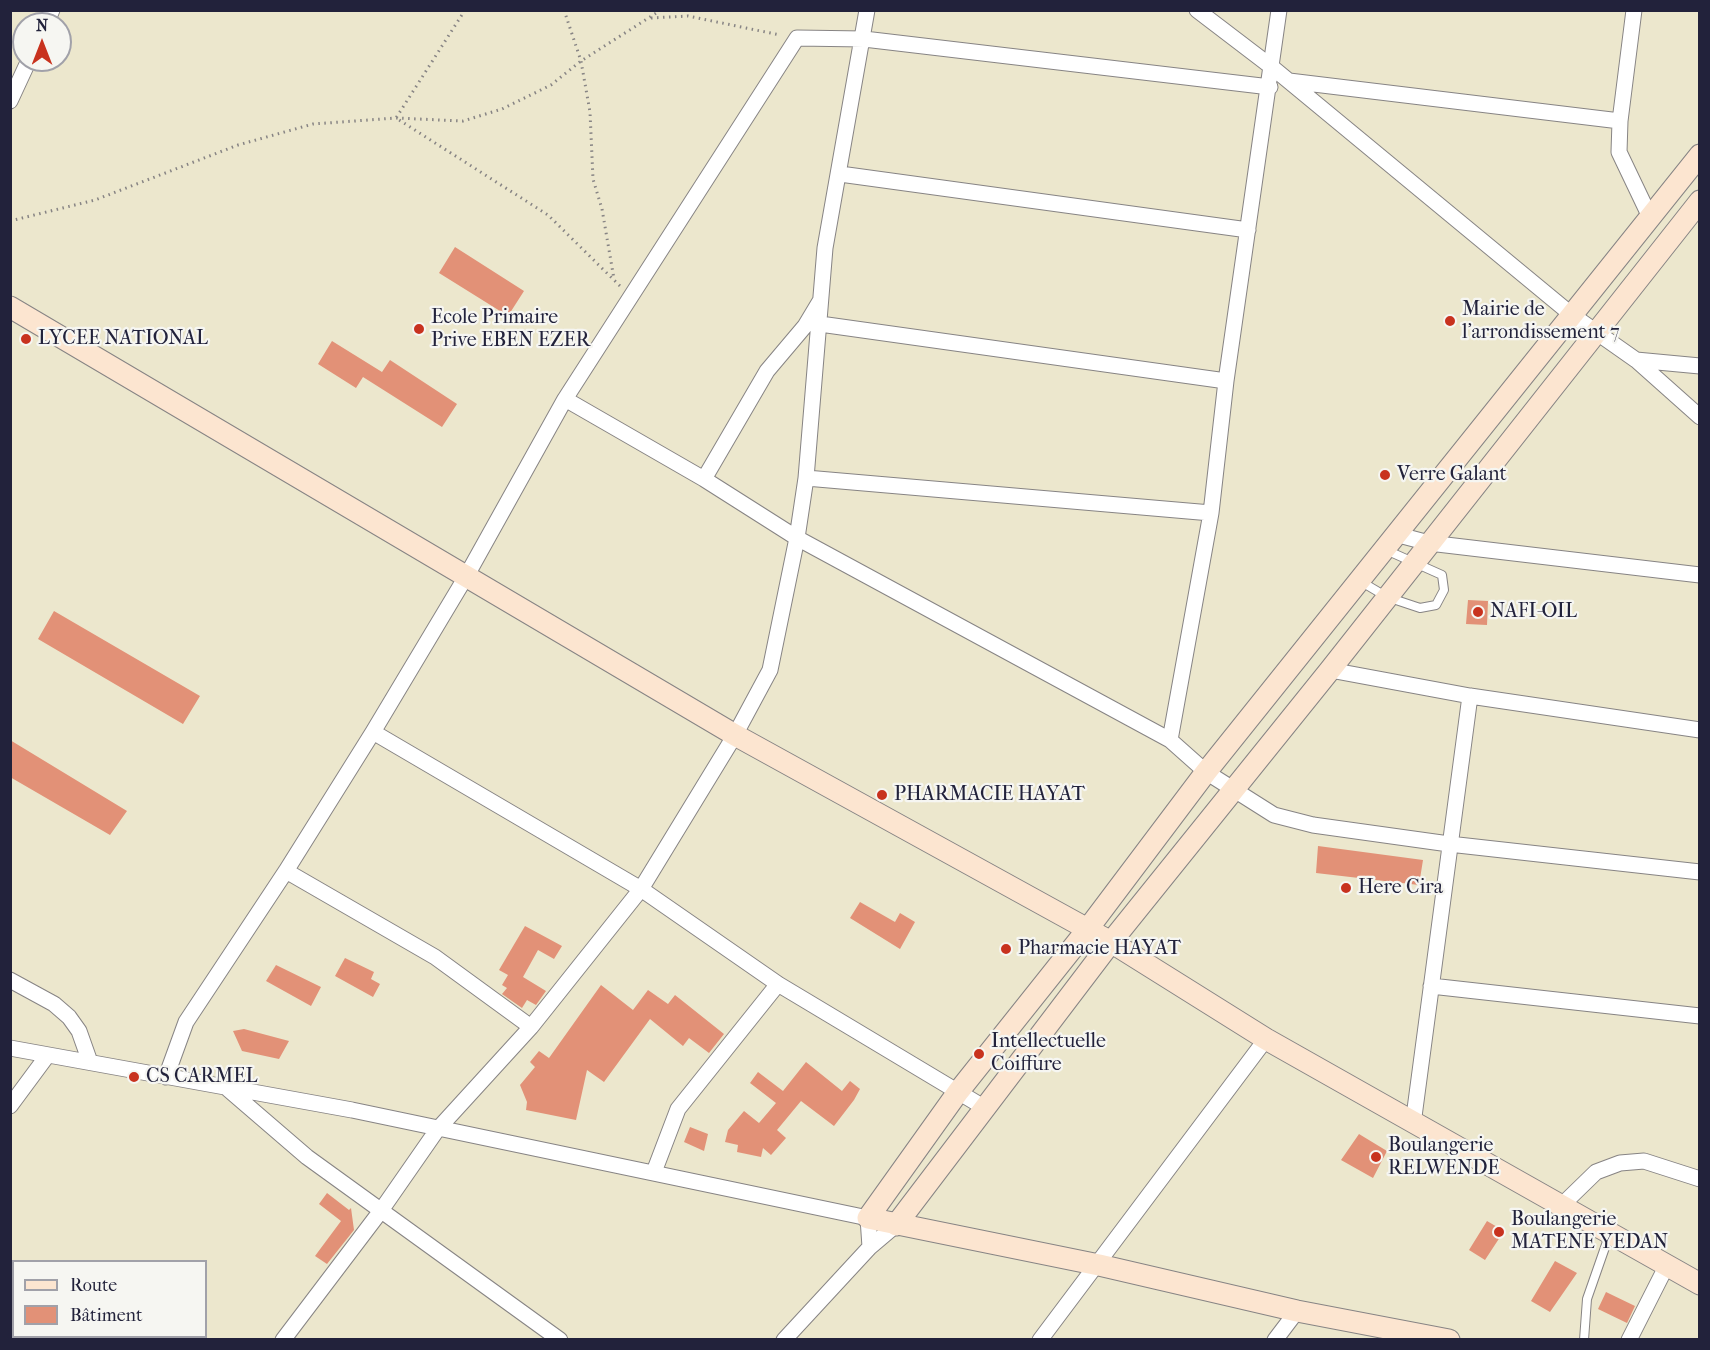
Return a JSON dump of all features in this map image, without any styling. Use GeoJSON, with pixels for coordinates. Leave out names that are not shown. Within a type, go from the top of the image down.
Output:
{"type":"FeatureCollection","features":[{"type":"Feature","properties":{"kind":"main road"},"geometry":{"type":"LineString","coordinates":[[1449,1340],[1297,1311],[1099,1264],[868,1218],[958,1092],[1087,930],[1206,772],[1700,155]]}},
{"type":"Feature","properties":{"kind":"main road"},"geometry":{"type":"LineString","coordinates":[[896,1225],[1111,942],[1330,670],[1596,330],[1698,205]]}},
{"type":"Feature","properties":{"kind":"main road"},"geometry":{"type":"LineString","coordinates":[[10,308],[467,575],[735,735],[1111,942],[1266,1039],[1700,1284]]}},
{"type":"Feature","properties":{"kind":"street"},"geometry":{"type":"LineString","coordinates":[[283,1340],[380,1212],[437,1130],[531,1027],[641,889],[735,735],[770,670],[797,538],[806,478],[825,248],[864,39],[867,10]]}},
{"type":"Feature","properties":{"kind":"street"},"geometry":{"type":"LineString","coordinates":[[1197,10],[1289,81],[1572,315],[1636,360],[1700,417]]}},
{"type":"Feature","properties":{"kind":"street"},"geometry":{"type":"LineString","coordinates":[[1170,740],[1211,513],[1226,381],[1273,68],[1279,10]]}},
{"type":"Feature","properties":{"kind":"street"},"geometry":{"type":"LineString","coordinates":[[1634,10],[1620,121],[1619,152],[1650,217]]}},
{"type":"Feature","properties":{"kind":"street"},"geometry":{"type":"LineString","coordinates":[[166,1077],[186,1022],[373,732],[467,575],[565,399],[797,38],[864,39],[1270,87]]}},
{"type":"Feature","properties":{"kind":"street"},"geometry":{"type":"LineString","coordinates":[[10,101],[23,72]]}},
{"type":"Feature","properties":{"kind":"street"},"geometry":{"type":"LineString","coordinates":[[1289,81],[1620,121]]}},
{"type":"Feature","properties":{"kind":"street"},"geometry":{"type":"LineString","coordinates":[[840,174],[1248,230]]}},
{"type":"Feature","properties":{"kind":"street"},"geometry":{"type":"LineString","coordinates":[[704,479],[767,371],[805,326],[821,298]]}},
{"type":"Feature","properties":{"kind":"street"},"geometry":{"type":"LineString","coordinates":[[820,324],[1226,381]]}},
{"type":"Feature","properties":{"kind":"street"},"geometry":{"type":"LineString","coordinates":[[1636,360],[1700,366]]}},
{"type":"Feature","properties":{"kind":"street"},"geometry":{"type":"LineString","coordinates":[[565,399],[704,479],[797,538],[1170,740],[1206,772],[1274,814],[1293,820],[1449,844],[1700,872]]}},
{"type":"Feature","properties":{"kind":"street"},"geometry":{"type":"LineString","coordinates":[[806,478],[1211,513]]}},
{"type":"Feature","properties":{"kind":"street"},"geometry":{"type":"LineString","coordinates":[[1389,542],[1429,543],[1700,575]]}},
{"type":"Feature","properties":{"kind":"street"},"geometry":{"type":"LineString","coordinates":[[1330,670],[1470,696],[1700,730]]}},
{"type":"Feature","properties":{"kind":"street"},"geometry":{"type":"LineString","coordinates":[[1413,1124],[1470,696]]}},
{"type":"Feature","properties":{"kind":"street"},"geometry":{"type":"LineString","coordinates":[[373,732],[641,889],[778,984],[985,1108]]}},
{"type":"Feature","properties":{"kind":"street"},"geometry":{"type":"LineString","coordinates":[[286,870],[435,957],[531,1027]]}},
{"type":"Feature","properties":{"kind":"street"},"geometry":{"type":"LineString","coordinates":[[10,980],[54,1004],[69,1017],[79,1031],[90,1062]]}},
{"type":"Feature","properties":{"kind":"street"},"geometry":{"type":"LineString","coordinates":[[654,1172],[678,1109],[778,984]]}},
{"type":"Feature","properties":{"kind":"street"},"geometry":{"type":"LineString","coordinates":[[1431,986],[1700,1016]]}},
{"type":"Feature","properties":{"kind":"street"},"geometry":{"type":"LineString","coordinates":[[1040,1340],[1266,1039]]}},
{"type":"Feature","properties":{"kind":"street"},"geometry":{"type":"LineString","coordinates":[[10,1048],[352,1110],[437,1130],[654,1172],[868,1218],[870,1247]]}},
{"type":"Feature","properties":{"kind":"street"},"geometry":{"type":"LineString","coordinates":[[10,1106],[47,1056]]}},
{"type":"Feature","properties":{"kind":"street"},"geometry":{"type":"LineString","coordinates":[[228,1089],[307,1157],[560,1340]]}},
{"type":"Feature","properties":{"kind":"street"},"geometry":{"type":"LineString","coordinates":[[1561,1206],[1596,1172],[1620,1163],[1644,1161],[1700,1179]]}},
{"type":"Feature","properties":{"kind":"street"},"geometry":{"type":"LineString","coordinates":[[784,1340],[870,1247],[896,1225]]}},
{"type":"Feature","properties":{"kind":"street"},"geometry":{"type":"LineString","coordinates":[[1629,1340],[1666,1265]]}},
{"type":"Feature","properties":{"kind":"street"},"geometry":{"type":"LineString","coordinates":[[1275,1340],[1297,1311]]}},
{"type":"Feature","properties":{"kind":"lane"},"geometry":{"type":"LineString","coordinates":[[1359,580],[1387,597],[1420,608],[1436,605],[1444,590],[1442,575],[1415,562],[1389,542]]}},
{"type":"Feature","properties":{"kind":"lane"},"geometry":{"type":"LineString","coordinates":[[1584,1340],[1587,1299],[1609,1234]]}},
{"type":"Feature","properties":{"kind":"path"},"geometry":{"type":"LineString","coordinates":[[396,118],[465,10]]}},
{"type":"Feature","properties":{"kind":"path"},"geometry":{"type":"LineString","coordinates":[[564,10],[581,61],[590,112],[593,179],[602,209],[614,281]]}},
{"type":"Feature","properties":{"kind":"path"},"geometry":{"type":"LineString","coordinates":[[10,220],[95,200],[238,145],[314,124],[396,118],[462,121],[502,109],[551,85],[581,61],[661,10]]}},
{"type":"Feature","properties":{"kind":"path"},"geometry":{"type":"LineString","coordinates":[[651,18],[687,16],[797,38]]}},
{"type":"Feature","properties":{"kind":"path"},"geometry":{"type":"LineString","coordinates":[[396,118],[548,215],[632,296]]}},
{"type":"Feature","properties":{"kind":"building"},"geometry":{"type":"Polygon","coordinates":[[[455,247],[524,291],[508,316],[439,273],[455,247]]]}},
{"type":"Feature","properties":{"kind":"building"},"geometry":{"type":"Polygon","coordinates":[[[332,341],[382,372],[390,360],[457,404],[442,427],[363,377],[356,388],[318,364],[332,341]]]}},
{"type":"Feature","properties":{"kind":"building"},"geometry":{"type":"Polygon","coordinates":[[[1468,600],[1488,601],[1487,625],[1466,624],[1468,600]]]}},
{"type":"Feature","properties":{"kind":"building"},"geometry":{"type":"Polygon","coordinates":[[[54,611],[200,696],[183,724],[38,639],[54,611]]]}},
{"type":"Feature","properties":{"kind":"building"},"geometry":{"type":"Polygon","coordinates":[[[10,740],[127,811],[110,835],[10,777],[10,740]]]}},
{"type":"Feature","properties":{"kind":"building"},"geometry":{"type":"Polygon","coordinates":[[[1318,846],[1423,860],[1419,885],[1316,873],[1318,846]]]}},
{"type":"Feature","properties":{"kind":"building"},"geometry":{"type":"Polygon","coordinates":[[[860,902],[895,922],[900,913],[915,922],[900,949],[850,918],[860,902]]]}},
{"type":"Feature","properties":{"kind":"building"},"geometry":{"type":"Polygon","coordinates":[[[525,926],[562,946],[554,959],[538,950],[523,977],[546,991],[536,1005],[527,1000],[522,1008],[502,994],[507,988],[502,985],[508,975],[499,970],[525,926]]]}},
{"type":"Feature","properties":{"kind":"building"},"geometry":{"type":"Polygon","coordinates":[[[345,958],[374,972],[371,979],[380,984],[373,997],[335,976],[345,958]]]}},
{"type":"Feature","properties":{"kind":"building"},"geometry":{"type":"Polygon","coordinates":[[[276,965],[321,987],[311,1006],[266,981],[276,965]]]}},
{"type":"Feature","properties":{"kind":"building"},"geometry":{"type":"Polygon","coordinates":[[[601,985],[633,1010],[648,990],[668,1004],[675,995],[724,1034],[709,1053],[689,1038],[683,1046],[650,1019],[604,1082],[587,1070],[576,1120],[526,1110],[527,1102],[520,1085],[535,1067],[530,1062],[539,1051],[549,1058],[601,985]]]}},
{"type":"Feature","properties":{"kind":"building"},"geometry":{"type":"Polygon","coordinates":[[[244,1029],[289,1041],[279,1059],[242,1051],[233,1031],[244,1029]]]}},
{"type":"Feature","properties":{"kind":"building"},"geometry":{"type":"Polygon","coordinates":[[[806,1062],[842,1091],[850,1081],[860,1089],[834,1126],[801,1101],[777,1130],[786,1138],[771,1155],[763,1148],[761,1157],[737,1152],[738,1145],[725,1142],[728,1130],[744,1111],[759,1123],[776,1103],[750,1083],[758,1072],[783,1091],[806,1062]]]}},
{"type":"Feature","properties":{"kind":"building"},"geometry":{"type":"Polygon","coordinates":[[[690,1127],[708,1134],[704,1151],[684,1142],[690,1127]]]}},
{"type":"Feature","properties":{"kind":"building"},"geometry":{"type":"Polygon","coordinates":[[[1359,1134],[1387,1151],[1373,1178],[1341,1160],[1359,1134]]]}},
{"type":"Feature","properties":{"kind":"building"},"geometry":{"type":"Polygon","coordinates":[[[327,1193],[349,1210],[351,1208],[354,1230],[327,1264],[315,1256],[341,1221],[319,1204],[327,1193]]]}},
{"type":"Feature","properties":{"kind":"building"},"geometry":{"type":"Polygon","coordinates":[[[1487,1221],[1504,1231],[1485,1260],[1469,1250],[1487,1221]]]}},
{"type":"Feature","properties":{"kind":"building"},"geometry":{"type":"Polygon","coordinates":[[[1555,1261],[1577,1273],[1550,1312],[1531,1301],[1555,1261]]]}},
{"type":"Feature","properties":{"kind":"building"},"geometry":{"type":"Polygon","coordinates":[[[1606,1292],[1635,1306],[1627,1323],[1598,1309],[1606,1292]]]}},
{"type":"Feature","properties":{"kind":"place","name":"Mairie de l'arrondissement 7"},"geometry":{"type":"Point","coordinates":[1450,321]}},
{"type":"Feature","properties":{"kind":"place","name":"Ecole Primaire Prive EBEN EZER"},"geometry":{"type":"Point","coordinates":[419,329]}},
{"type":"Feature","properties":{"kind":"place","name":"LYCEE NATIONAL"},"geometry":{"type":"Point","coordinates":[26,339]}},
{"type":"Feature","properties":{"kind":"place","name":"Verre Galant"},"geometry":{"type":"Point","coordinates":[1385,475]}},
{"type":"Feature","properties":{"kind":"place","name":"NAFI-OIL"},"geometry":{"type":"Point","coordinates":[1478,612]}},
{"type":"Feature","properties":{"kind":"place","name":"PHARMACIE HAYAT"},"geometry":{"type":"Point","coordinates":[882,795]}},
{"type":"Feature","properties":{"kind":"place","name":"Here Cira"},"geometry":{"type":"Point","coordinates":[1346,888]}},
{"type":"Feature","properties":{"kind":"place","name":"Pharmacie HAYAT"},"geometry":{"type":"Point","coordinates":[1006,949]}},
{"type":"Feature","properties":{"kind":"place","name":"Intellectuelle Coiffure"},"geometry":{"type":"Point","coordinates":[979,1054]}},
{"type":"Feature","properties":{"kind":"place","name":"CS CARMEL"},"geometry":{"type":"Point","coordinates":[134,1077]}},
{"type":"Feature","properties":{"kind":"place","name":"Boulangerie RELWENDE"},"geometry":{"type":"Point","coordinates":[1376,1157]}},
{"type":"Feature","properties":{"kind":"place","name":"Boulangerie MATENE YEDAN"},"geometry":{"type":"Point","coordinates":[1499,1232]}}]}
